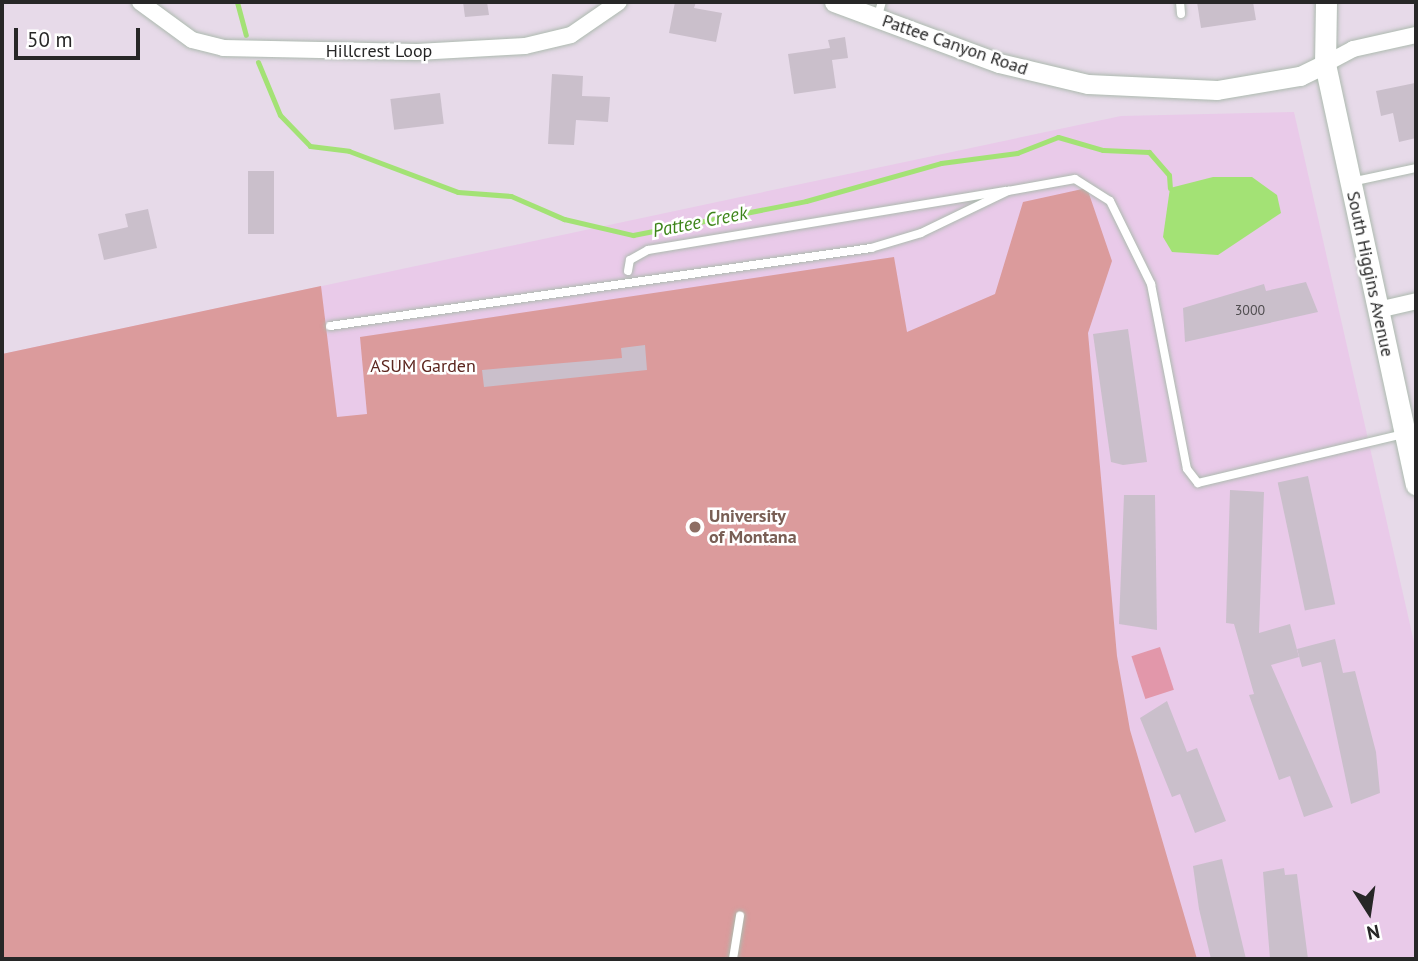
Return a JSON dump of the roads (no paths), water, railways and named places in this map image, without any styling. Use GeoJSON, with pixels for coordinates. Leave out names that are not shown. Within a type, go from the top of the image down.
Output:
{"type":"FeatureCollection","features":[{"type":"Feature","properties":{"kind":"main road","name":"South Higgins Avenue"},"geometry":{"type":"LineString","coordinates":[[1326,2],[1325,64],[1378,310],[1411,432],[1416,484]]}},
{"type":"Feature","properties":{"kind":"street","name":"Hillcrest Loop"},"geometry":{"type":"LineString","coordinates":[[140,2],[192,40],[223,48],[416,52],[525,46],[571,35],[619,2]]}},
{"type":"Feature","properties":{"kind":"street","name":"Pattee Canyon Road"},"geometry":{"type":"LineString","coordinates":[[834,2],[879,10],[999,63],[1088,84],[1217,90],[1300,76],[1325,64]]}},
{"type":"Feature","properties":{"kind":"street"},"geometry":{"type":"LineString","coordinates":[[1325,64],[1353,49],[1416,35]]}},
{"type":"Feature","properties":{"kind":"street"},"geometry":{"type":"LineString","coordinates":[[1378,310],[1416,302]]}},
{"type":"Feature","properties":{"kind":"lane"},"geometry":{"type":"LineString","coordinates":[[1180,2],[1181,14]]}},
{"type":"Feature","properties":{"kind":"lane"},"geometry":{"type":"LineString","coordinates":[[1350,182],[1416,168]]}},
{"type":"Feature","properties":{"kind":"lane"},"geometry":{"type":"LineString","coordinates":[[628,271],[630,260],[648,250],[1075,179],[1110,201],[1151,284],[1187,469],[1198,482],[1411,432]]}},
{"type":"Feature","properties":{"kind":"lane"},"geometry":{"type":"LineString","coordinates":[[330,326],[871,248],[921,233],[1008,191]]}},
{"type":"Feature","properties":{"kind":"lane"},"geometry":{"type":"LineString","coordinates":[[733,959],[740,916]]}},
{"type":"Feature","properties":{"kind":"waterway","name":"Pattee Creek"},"geometry":{"type":"LineString","coordinates":[[237,2],[246,35]]}},
{"type":"Feature","properties":{"kind":"waterway","name":"Pattee Creek"},"geometry":{"type":"LineString","coordinates":[[258,62],[280,115],[310,146],[349,151],[458,192],[511,196],[564,219],[633,235],[806,201],[941,163],[1017,153],[1058,137],[1103,150],[1149,152],[1169,175],[1170,188]]}},
{"type":"Feature","properties":{"kind":"place","name":"University of Montana"},"geometry":{"type":"Point","coordinates":[695,527]}},
{"type":"Feature","properties":{"kind":"park label","name":"ASUM Garden"},"geometry":{"type":"Point","coordinates":[423,366]}}]}
